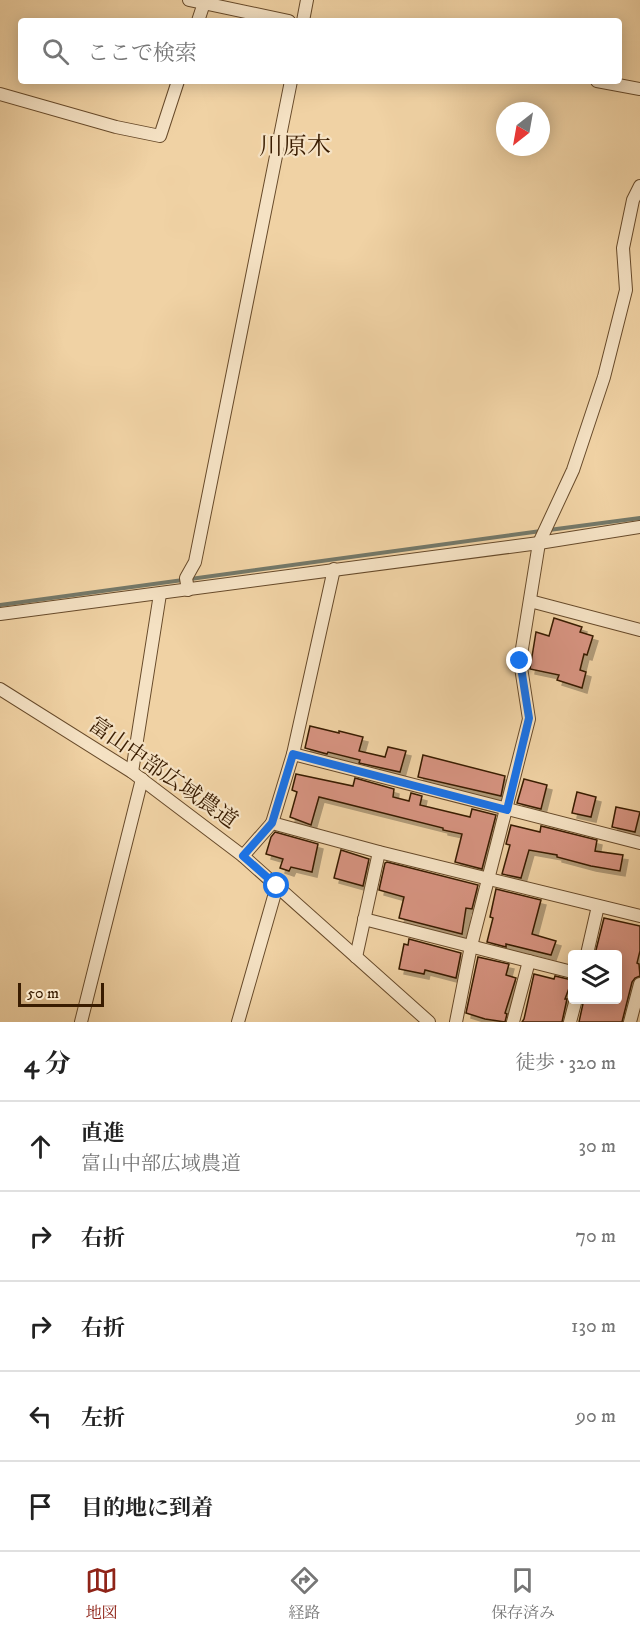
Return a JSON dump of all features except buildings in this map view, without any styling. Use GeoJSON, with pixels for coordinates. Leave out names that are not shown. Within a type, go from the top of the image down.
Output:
{"type":"FeatureCollection","features":[{"type":"Feature","properties":{"kind":"street"},"geometry":{"type":"LineString","coordinates":[[189,0],[275,18]]}},
{"type":"Feature","properties":{"kind":"street"},"geometry":{"type":"LineString","coordinates":[[304,18],[308,0]]}},
{"type":"Feature","properties":{"kind":"street"},"geometry":{"type":"LineString","coordinates":[[199,18],[204,3]]}},
{"type":"Feature","properties":{"kind":"street"},"geometry":{"type":"LineString","coordinates":[[0,94],[116,127],[160,136],[177,84]]}},
{"type":"Feature","properties":{"kind":"street"},"geometry":{"type":"LineString","coordinates":[[188,590],[186,578],[195,562],[290,84]]}},
{"type":"Feature","properties":{"kind":"street"},"geometry":{"type":"LineString","coordinates":[[613,84],[640,89]]}},
{"type":"Feature","properties":{"kind":"street"},"geometry":{"type":"LineString","coordinates":[[456,1022],[471,946],[529,718],[520,661],[540,543],[573,470],[604,377],[626,290],[623,248],[640,186]]}},
{"type":"Feature","properties":{"kind":"street"},"geometry":{"type":"LineString","coordinates":[[0,614],[540,543],[640,527]]}},
{"type":"Feature","properties":{"kind":"street"},"geometry":{"type":"LineString","coordinates":[[243,856],[272,823],[293,754],[334,569]]}},
{"type":"Feature","properties":{"kind":"street"},"geometry":{"type":"LineString","coordinates":[[81,1022],[137,775],[160,594]]}},
{"type":"Feature","properties":{"kind":"street"},"geometry":{"type":"LineString","coordinates":[[530,601],[640,630]]}},
{"type":"Feature","properties":{"kind":"street","name":"富山中部広域農道"},"geometry":{"type":"LineString","coordinates":[[0,689],[137,775],[243,856],[429,1022]]}},
{"type":"Feature","properties":{"kind":"street"},"geometry":{"type":"LineString","coordinates":[[293,754],[640,843]]}},
{"type":"Feature","properties":{"kind":"street"},"geometry":{"type":"LineString","coordinates":[[272,823],[379,852],[640,916]]}},
{"type":"Feature","properties":{"kind":"street"},"geometry":{"type":"LineString","coordinates":[[356,957],[379,852]]}},
{"type":"Feature","properties":{"kind":"street"},"geometry":{"type":"LineString","coordinates":[[238,1022],[277,886]]}},
{"type":"Feature","properties":{"kind":"street"},"geometry":{"type":"LineString","coordinates":[[588,950],[598,906]]}},
{"type":"Feature","properties":{"kind":"street"},"geometry":{"type":"LineString","coordinates":[[364,919],[568,971]]}},
{"type":"Feature","properties":{"kind":"street"},"geometry":{"type":"LineString","coordinates":[[513,1022],[528,960]]}},
{"type":"Feature","properties":{"kind":"street"},"geometry":{"type":"LineString","coordinates":[[630,1022],[640,984]]}},
{"type":"Feature","properties":{"kind":"street"},"geometry":{"type":"LineString","coordinates":[[570,1022],[575,1004]]}},
{"type":"Feature","properties":{"kind":"waterway"},"geometry":{"type":"LineString","coordinates":[[549,530],[640,518]]}},
{"type":"Feature","properties":{"kind":"waterway"},"geometry":{"type":"LineString","coordinates":[[0,605],[541,531]]}},
{"type":"Feature","properties":{"kind":"district","name":"川原木"},"geometry":{"type":"Point","coordinates":[295,147]}},
{"type":"Feature","properties":{"kind":"route"},"geometry":{"type":"LineString","coordinates":[[277,886],[243,856],[272,823],[293,754],[507,810],[529,718],[520,661]]}}]}
